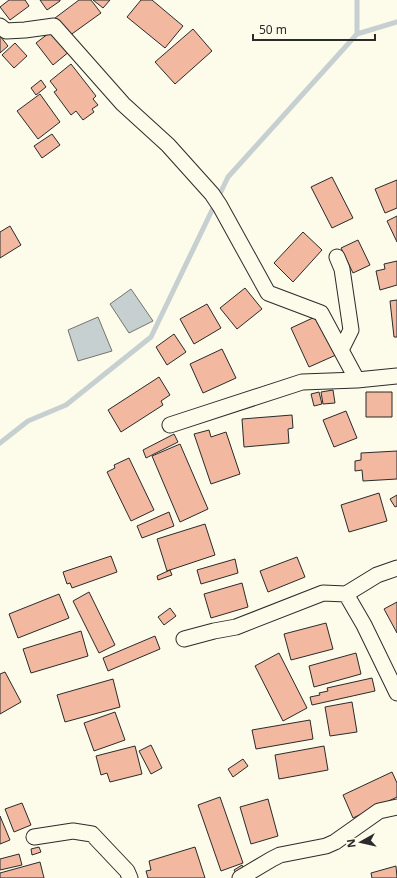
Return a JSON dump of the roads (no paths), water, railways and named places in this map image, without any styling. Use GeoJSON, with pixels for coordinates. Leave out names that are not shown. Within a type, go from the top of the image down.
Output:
{"type":"FeatureCollection","features":[{"type":"Feature","properties":{"kind":"street"},"geometry":{"type":"LineString","coordinates":[[0,26],[6,30],[25,30],[54,26],[123,104],[168,145],[216,200],[268,293],[321,313],[357,380]]}},
{"type":"Feature","properties":{"kind":"street"},"geometry":{"type":"LineString","coordinates":[[337,257],[342,269],[352,330],[341,350]]}},
{"type":"Feature","properties":{"kind":"street"},"geometry":{"type":"LineString","coordinates":[[170,425],[302,382],[357,380],[397,376]]}},
{"type":"Feature","properties":{"kind":"street"},"geometry":{"type":"LineString","coordinates":[[184,639],[214,630],[236,627],[323,593],[346,594],[377,575],[397,568]]}},
{"type":"Feature","properties":{"kind":"street"},"geometry":{"type":"LineString","coordinates":[[346,594],[364,625],[397,693]]}},
{"type":"Feature","properties":{"kind":"street"},"geometry":{"type":"LineString","coordinates":[[240,878],[264,872],[280,856],[326,846],[336,842],[379,810],[397,807]]}},
{"type":"Feature","properties":{"kind":"street"},"geometry":{"type":"LineString","coordinates":[[34,837],[73,831],[92,834],[127,871],[130,878]]}},
{"type":"Feature","properties":{"kind":"waterway"},"geometry":{"type":"LineString","coordinates":[[357,0],[357,34]]}},
{"type":"Feature","properties":{"kind":"waterway"},"geometry":{"type":"LineString","coordinates":[[0,443],[28,421],[66,405],[151,337],[228,177],[357,34],[397,22]]}}]}
